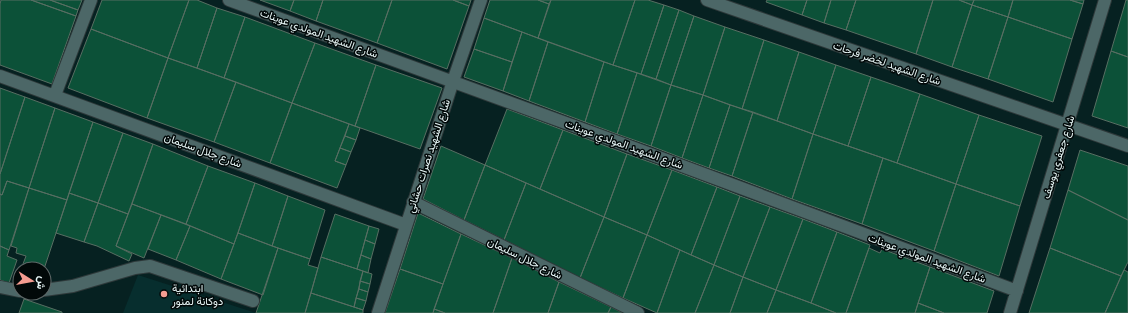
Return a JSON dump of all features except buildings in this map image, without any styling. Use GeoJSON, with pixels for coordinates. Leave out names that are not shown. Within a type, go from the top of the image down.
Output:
{"type":"FeatureCollection","features":[{"type":"Feature","properties":{"kind":"street"},"geometry":{"type":"LineString","coordinates":[[55,95],[91,0]]}},
{"type":"Feature","properties":{"kind":"street","name":"شارع الشهيد المولدي عوينات"},"geometry":{"type":"LineString","coordinates":[[229,0],[453,81],[1017,291]]}},
{"type":"Feature","properties":{"kind":"street","name":"شارع الشهيد نصرات حشاني"},"geometry":{"type":"LineString","coordinates":[[378,313],[413,202],[481,0]]}},
{"type":"Feature","properties":{"kind":"street","name":"شارع الشهيد لخضر فرحات"},"geometry":{"type":"LineString","coordinates":[[707,0],[1128,146]]}},
{"type":"Feature","properties":{"kind":"street","name":"شارع جعفري يوسف"},"geometry":{"type":"LineString","coordinates":[[1010,313],[1105,0]]}},
{"type":"Feature","properties":{"kind":"street","name":"شارع جلال سليمان"},"geometry":{"type":"LineString","coordinates":[[0,76],[406,225]]}},
{"type":"Feature","properties":{"kind":"street","name":"شارع جلال سليمان"},"geometry":{"type":"LineString","coordinates":[[413,202],[638,313]]}},
{"type":"Feature","properties":{"kind":"street"},"geometry":{"type":"LineString","coordinates":[[52,289],[73,286],[135,268],[150,266],[253,301]]}},
{"type":"Feature","properties":{"kind":"street"},"geometry":{"type":"LineString","coordinates":[[0,287],[12,289]]}},
{"type":"Feature","properties":{"kind":"shaded area","name":"ابتدائية دوكانة لمنور"},"geometry":{"type":"Polygon","coordinates":[[[138,275],[256,313],[123,313],[138,275]]]}},
{"type":"Feature","properties":{"kind":"place","name":"ابتدائية دوكانة لمنور"},"geometry":{"type":"Point","coordinates":[164,294]}}]}
